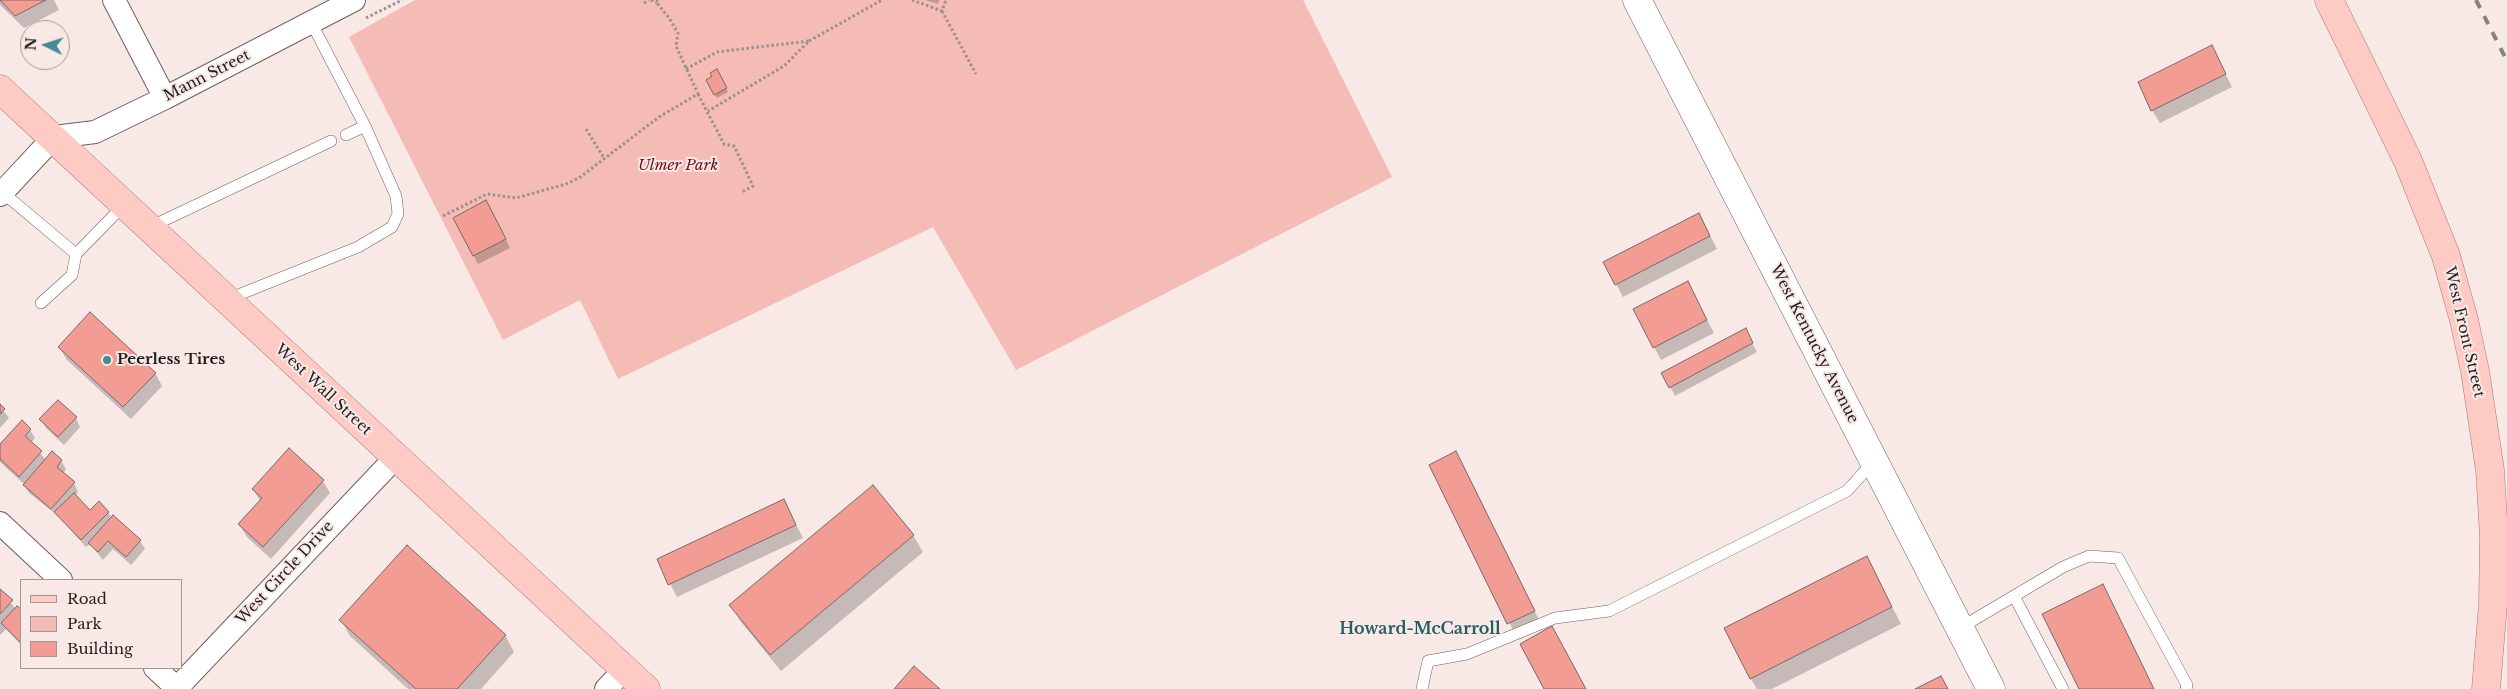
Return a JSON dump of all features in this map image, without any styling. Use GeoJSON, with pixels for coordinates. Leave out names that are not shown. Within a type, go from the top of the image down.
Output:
{"type":"FeatureCollection","features":[{"type":"Feature","properties":{"kind":"main road","name":"West Front Street"},"geometry":{"type":"LineString","coordinates":[[2329,0],[2412,170],[2446,256],[2464,320],[2475,371],[2490,470],[2494,537],[2493,604],[2486,689]]}},
{"type":"Feature","properties":{"kind":"main road","name":"West Wall Street"},"geometry":{"type":"LineString","coordinates":[[0,89],[54,137],[395,458],[646,689]]}},
{"type":"Feature","properties":{"kind":"street"},"geometry":{"type":"LineString","coordinates":[[114,0],[165,98]]}},
{"type":"Feature","properties":{"kind":"street","name":"Mann Street"},"geometry":{"type":"LineString","coordinates":[[54,137],[95,132],[354,0]]}},
{"type":"Feature","properties":{"kind":"street","name":"West Kentucky Avenue"},"geometry":{"type":"LineString","coordinates":[[1637,0],[1991,689]]}},
{"type":"Feature","properties":{"kind":"street"},"geometry":{"type":"LineString","coordinates":[[1,194],[54,137]]}},
{"type":"Feature","properties":{"kind":"street","name":"West Circle Drive"},"geometry":{"type":"LineString","coordinates":[[177,689],[395,458]]}},
{"type":"Feature","properties":{"kind":"street"},"geometry":{"type":"LineString","coordinates":[[0,523],[60,579]]}},
{"type":"Feature","properties":{"kind":"street"},"geometry":{"type":"LineString","coordinates":[[156,669],[177,689]]}},
{"type":"Feature","properties":{"kind":"street"},"geometry":{"type":"LineString","coordinates":[[606,689],[625,669]]}},
{"type":"Feature","properties":{"kind":"lane"},"geometry":{"type":"LineString","coordinates":[[227,299],[358,247],[392,227],[398,214],[396,196],[365,126],[311,22]]}},
{"type":"Feature","properties":{"kind":"lane"},"geometry":{"type":"LineString","coordinates":[[346,135],[365,126]]}},
{"type":"Feature","properties":{"kind":"lane"},"geometry":{"type":"LineString","coordinates":[[150,227],[331,142]]}},
{"type":"Feature","properties":{"kind":"lane"},"geometry":{"type":"LineString","coordinates":[[1,194],[76,254]]}},
{"type":"Feature","properties":{"kind":"lane"},"geometry":{"type":"LineString","coordinates":[[40,303],[72,275],[76,254],[125,204]]}},
{"type":"Feature","properties":{"kind":"lane"},"geometry":{"type":"LineString","coordinates":[[1422,689],[1428,661],[1467,654],[1555,618],[1609,611],[1847,491],[1874,461]]}},
{"type":"Feature","properties":{"kind":"lane"},"geometry":{"type":"LineString","coordinates":[[1960,628],[2063,567],[2089,556],[2118,558],[2187,685],[2186,689]]}},
{"type":"Feature","properties":{"kind":"lane"},"geometry":{"type":"LineString","coordinates":[[2014,596],[2063,689]]}},
{"type":"Feature","properties":{"kind":"path"},"geometry":{"type":"LineString","coordinates":[[644,3],[650,0],[657,2],[678,33],[676,46],[686,70],[724,144],[734,146],[753,186],[742,192]]}},
{"type":"Feature","properties":{"kind":"path"},"geometry":{"type":"LineString","coordinates":[[708,111],[784,66],[809,41],[882,0]]}},
{"type":"Feature","properties":{"kind":"path"},"geometry":{"type":"LineString","coordinates":[[912,0],[942,11],[976,74]]}},
{"type":"Feature","properties":{"kind":"path"},"geometry":{"type":"LineString","coordinates":[[942,11],[946,0]]}},
{"type":"Feature","properties":{"kind":"path"},"geometry":{"type":"LineString","coordinates":[[686,70],[717,52],[809,41]]}},
{"type":"Feature","properties":{"kind":"path"},"geometry":{"type":"LineString","coordinates":[[443,216],[487,194],[516,198],[566,184],[659,116],[698,94]]}},
{"type":"Feature","properties":{"kind":"path"},"geometry":{"type":"LineString","coordinates":[[586,129],[604,158]]}},
{"type":"Feature","properties":{"kind":"green space","name":"Ulmer Park"},"geometry":{"type":"Polygon","coordinates":[[[415,0],[1303,0],[1392,177],[1016,370],[933,227],[618,379],[580,300],[503,340],[349,37],[415,0]]]}},
{"type":"Feature","properties":{"kind":"building"},"geometry":{"type":"Polygon","coordinates":[[[0,0],[46,0],[15,16],[0,0]]]}},
{"type":"Feature","properties":{"kind":"building"},"geometry":{"type":"Polygon","coordinates":[[[2212,45],[2226,74],[2151,111],[2138,82],[2212,45]]]}},
{"type":"Feature","properties":{"kind":"building"},"geometry":{"type":"Polygon","coordinates":[[[717,69],[727,88],[714,95],[706,80],[712,76],[710,73],[717,69]]]}},
{"type":"Feature","properties":{"kind":"building"},"geometry":{"type":"Polygon","coordinates":[[[486,200],[506,239],[473,256],[453,218],[486,200]]]}},
{"type":"Feature","properties":{"kind":"building"},"geometry":{"type":"Polygon","coordinates":[[[1699,213],[1710,236],[1615,285],[1603,262],[1699,213]]]}},
{"type":"Feature","properties":{"kind":"building"},"geometry":{"type":"Polygon","coordinates":[[[1688,281],[1707,320],[1653,348],[1633,309],[1688,281]]]}},
{"type":"Feature","properties":{"kind":"building","name":"Peerless Tires"},"geometry":{"type":"Polygon","coordinates":[[[90,312],[156,373],[123,407],[58,347],[90,312]]]}},
{"type":"Feature","properties":{"kind":"building"},"geometry":{"type":"Polygon","coordinates":[[[1746,328],[1753,343],[1669,388],[1661,373],[1746,328]]]}},
{"type":"Feature","properties":{"kind":"building"},"geometry":{"type":"Polygon","coordinates":[[[58,400],[77,417],[58,437],[39,419],[58,400]]]}},
{"type":"Feature","properties":{"kind":"building"},"geometry":{"type":"Polygon","coordinates":[[[0,404],[5,409],[0,414],[0,404]]]}},
{"type":"Feature","properties":{"kind":"building"},"geometry":{"type":"Polygon","coordinates":[[[22,420],[31,429],[25,436],[42,451],[19,477],[0,459],[0,444],[22,420]]]}},
{"type":"Feature","properties":{"kind":"building"},"geometry":{"type":"Polygon","coordinates":[[[289,448],[324,480],[263,547],[238,524],[262,498],[252,489],[289,448]]]}},
{"type":"Feature","properties":{"kind":"building"},"geometry":{"type":"Polygon","coordinates":[[[52,451],[62,460],[57,467],[75,482],[51,509],[23,485],[52,451]]]}},
{"type":"Feature","properties":{"kind":"building"},"geometry":{"type":"Polygon","coordinates":[[[1456,451],[1535,611],[1507,624],[1429,465],[1456,451]]]}},
{"type":"Feature","properties":{"kind":"building"},"geometry":{"type":"Polygon","coordinates":[[[873,485],[914,535],[770,655],[729,605],[873,485]]]}},
{"type":"Feature","properties":{"kind":"building"},"geometry":{"type":"Polygon","coordinates":[[[74,493],[90,510],[99,501],[109,512],[81,540],[54,512],[74,493]]]}},
{"type":"Feature","properties":{"kind":"building"},"geometry":{"type":"Polygon","coordinates":[[[784,499],[796,525],[668,585],[657,559],[784,499]]]}},
{"type":"Feature","properties":{"kind":"building"},"geometry":{"type":"Polygon","coordinates":[[[113,515],[141,540],[126,557],[108,541],[98,552],[88,543],[113,515]]]}},
{"type":"Feature","properties":{"kind":"building"},"geometry":{"type":"Polygon","coordinates":[[[407,545],[506,635],[457,689],[416,689],[339,620],[407,545]]]}},
{"type":"Feature","properties":{"kind":"building"},"geometry":{"type":"Polygon","coordinates":[[[1867,556],[1892,607],[1750,679],[1724,628],[1867,556]]]}},
{"type":"Feature","properties":{"kind":"building"},"geometry":{"type":"Polygon","coordinates":[[[2103,584],[2154,689],[2079,689],[2042,614],[2103,584]]]}},
{"type":"Feature","properties":{"kind":"building"},"geometry":{"type":"Polygon","coordinates":[[[0,589],[13,600],[0,614],[0,589]]]}},
{"type":"Feature","properties":{"kind":"building"},"geometry":{"type":"Polygon","coordinates":[[[17,606],[20,608],[20,642],[1,623],[17,606]]]}},
{"type":"Feature","properties":{"kind":"building"},"geometry":{"type":"Polygon","coordinates":[[[1552,626],[1586,689],[1544,689],[1520,644],[1552,626]]]}},
{"type":"Feature","properties":{"kind":"building"},"geometry":{"type":"Polygon","coordinates":[[[914,666],[940,689],[894,689],[914,666]]]}},
{"type":"Feature","properties":{"kind":"building"},"geometry":{"type":"Polygon","coordinates":[[[1941,676],[1948,689],[1915,689],[1941,676]]]}},
{"type":"Feature","properties":{"kind":"railway"},"geometry":{"type":"LineString","coordinates":[[2476,0],[2507,61]]}},
{"type":"Feature","properties":{"kind":"place","name":"Peerless Tires"},"geometry":{"type":"Point","coordinates":[107,360]}},
{"type":"Feature","properties":{"kind":"district","name":"Howard-McCarroll"},"geometry":{"type":"Point","coordinates":[1420,629]}}]}
